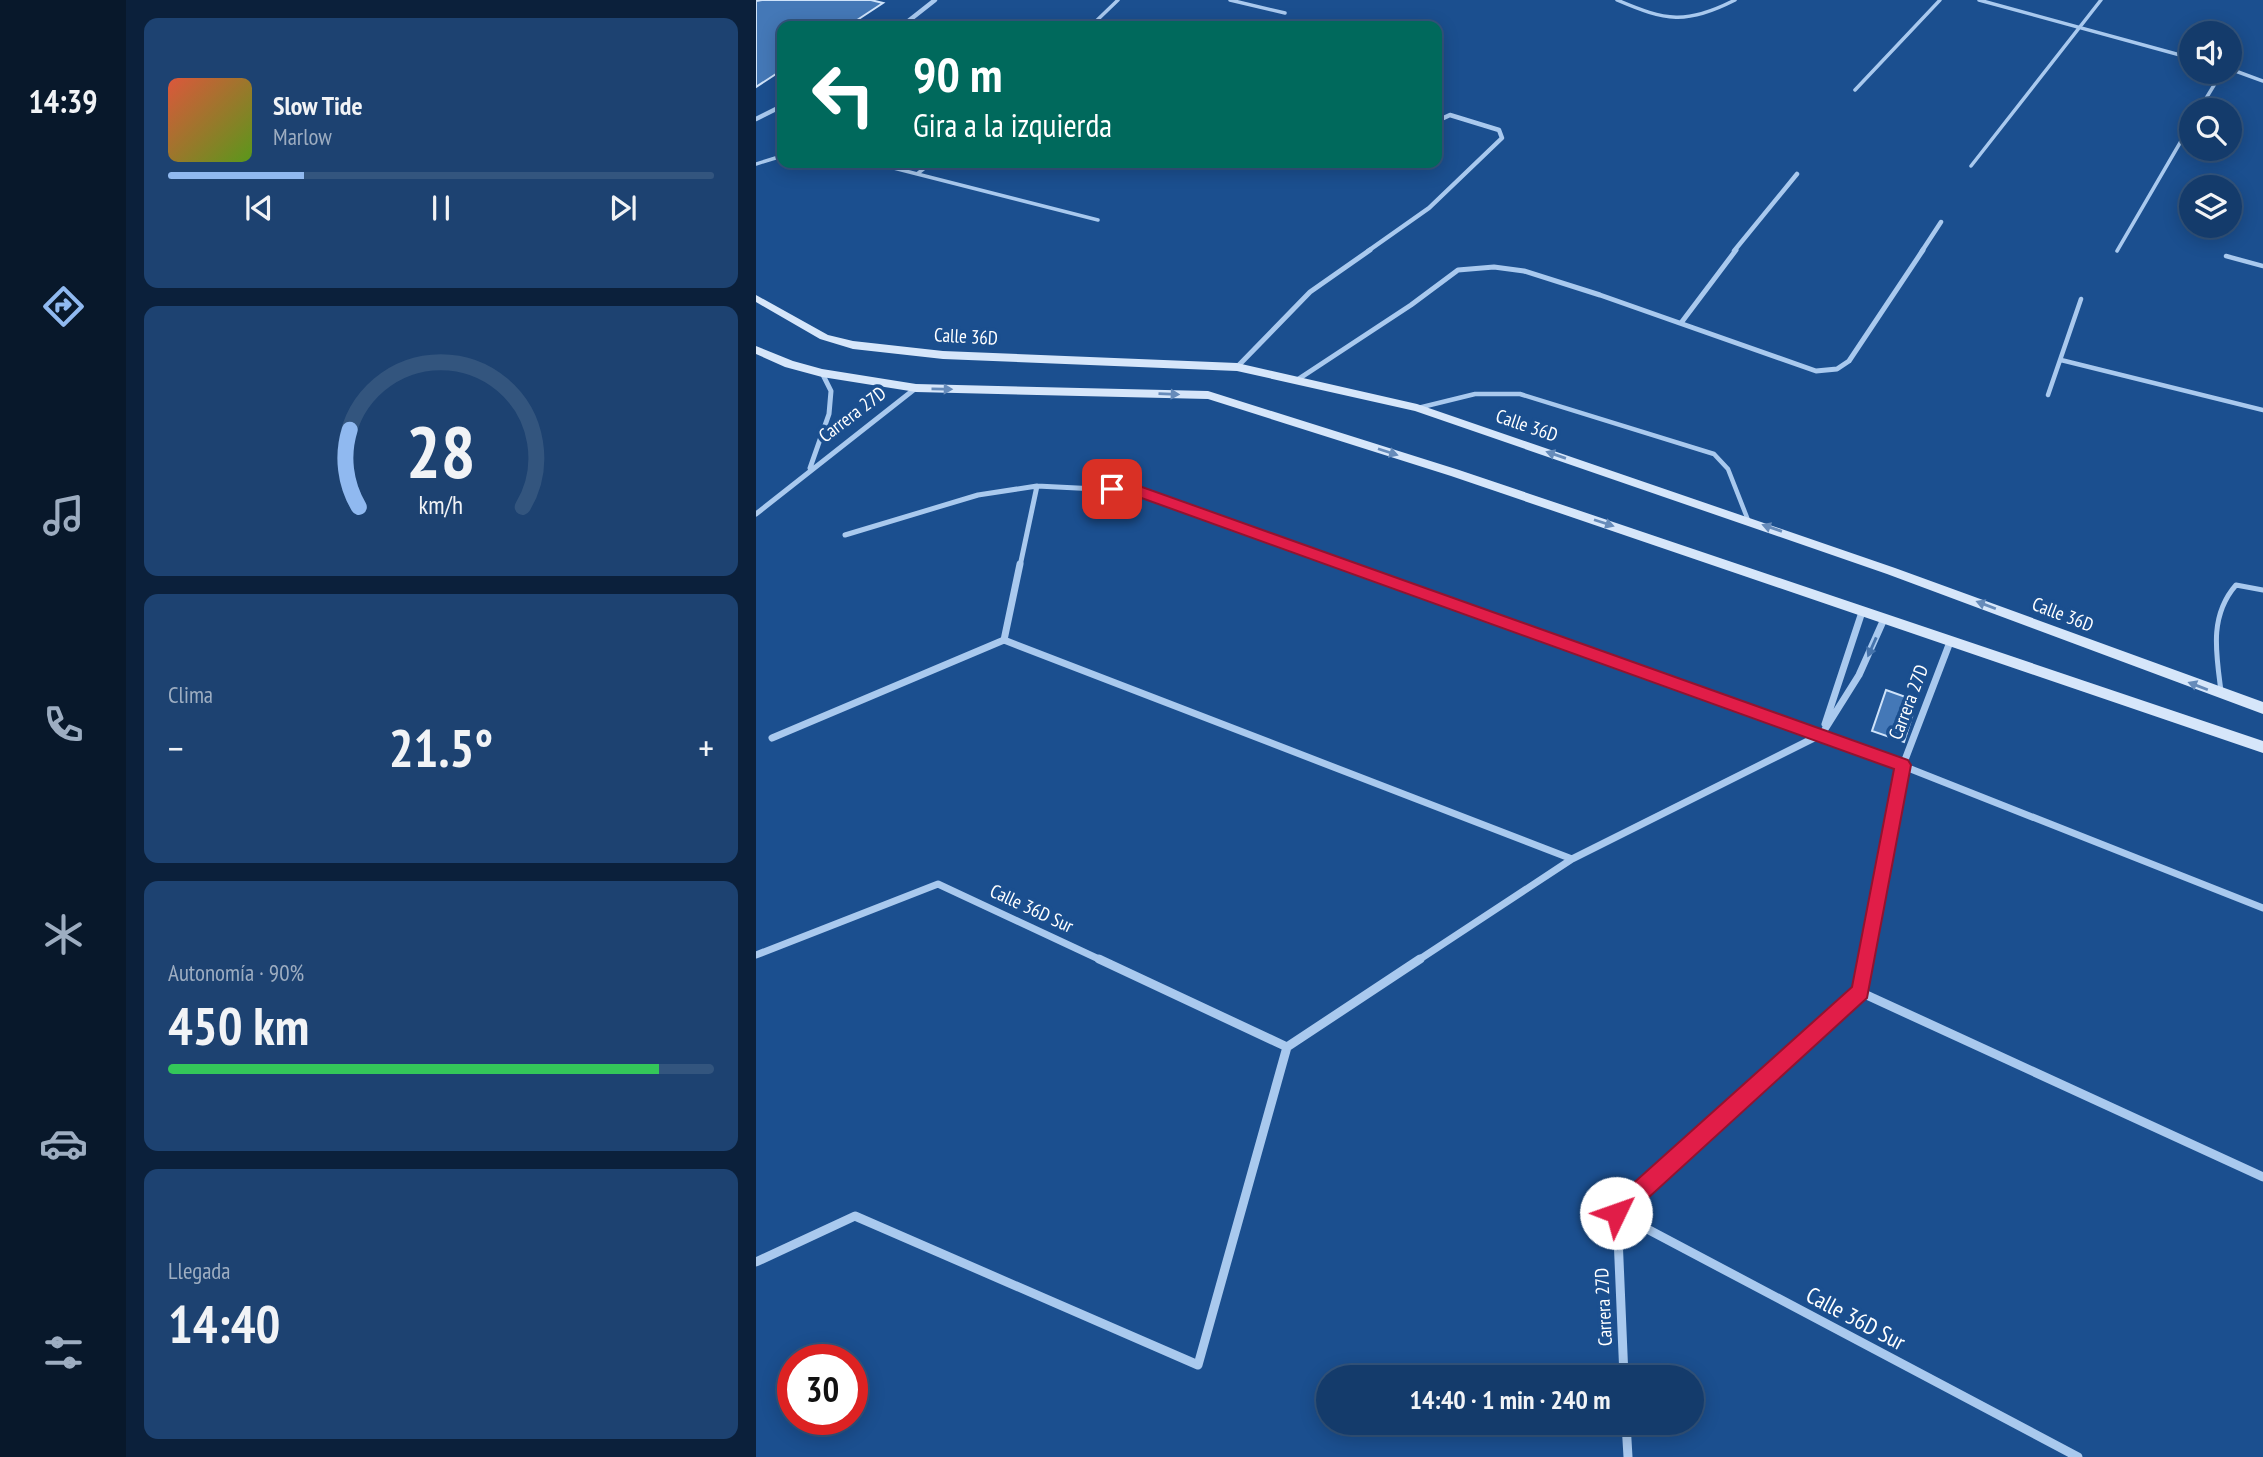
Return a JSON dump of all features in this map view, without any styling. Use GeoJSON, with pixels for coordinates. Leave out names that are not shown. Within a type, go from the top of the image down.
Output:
{"type":"FeatureCollection","features":[{"type":"Feature","properties":{"kind":"main road","name":"Calle 36D"},"geometry":{"type":"LineString","coordinates":[[756,298],[824,337],[853,345],[943,355],[1237,367],[1417,408],[1748,520],[2263,708]]}},
{"type":"Feature","properties":{"kind":"main road"},"geometry":{"type":"LineString","coordinates":[[756,350],[789,364],[822,373],[916,388],[1208,396],[1455,473],[2263,747]]}},
{"type":"Feature","properties":{"kind":"street"},"geometry":{"type":"LineString","coordinates":[[908,21],[935,0]]}},
{"type":"Feature","properties":{"kind":"street"},"geometry":{"type":"LineString","coordinates":[[756,119],[777,108]]}},
{"type":"Feature","properties":{"kind":"street"},"geometry":{"type":"LineString","coordinates":[[1237,367],[1310,292],[1429,208],[1502,138],[1499,130],[1450,115],[1442,119]]}},
{"type":"Feature","properties":{"kind":"street"},"geometry":{"type":"LineString","coordinates":[[1681,323],[1712,279],[1797,174]]}},
{"type":"Feature","properties":{"kind":"street"},"geometry":{"type":"LineString","coordinates":[[1297,380],[1411,305],[1458,270],[1494,267],[1524,271],[1816,370],[1836,369],[1849,361],[1865,333],[1941,222]]}},
{"type":"Feature","properties":{"kind":"street","name":"Carrera 27D"},"geometry":{"type":"LineString","coordinates":[[810,469],[829,414],[831,391],[822,373]]}},
{"type":"Feature","properties":{"kind":"street","name":"Carrera 27D"},"geometry":{"type":"LineString","coordinates":[[757,512],[916,388]]}},
{"type":"Feature","properties":{"kind":"street"},"geometry":{"type":"LineString","coordinates":[[1004,640],[1037,486]]}},
{"type":"Feature","properties":{"kind":"street"},"geometry":{"type":"LineString","coordinates":[[845,535],[978,495],[1037,486],[1137,491],[1822,734],[2263,908]]}},
{"type":"Feature","properties":{"kind":"street"},"geometry":{"type":"LineString","coordinates":[[1822,734],[1862,612]]}},
{"type":"Feature","properties":{"kind":"street"},"geometry":{"type":"LineString","coordinates":[[756,1262],[855,1216],[1198,1365],[1287,1047],[1572,859],[1822,734],[1860,675],[1884,620]]}},
{"type":"Feature","properties":{"kind":"street"},"geometry":{"type":"LineString","coordinates":[[772,738],[1004,640],[1572,859]]}},
{"type":"Feature","properties":{"kind":"street","name":"Carrera 27D"},"geometry":{"type":"LineString","coordinates":[[1860,992],[1903,765],[1950,642]]}},
{"type":"Feature","properties":{"kind":"street","name":"Calle 36D Sur"},"geometry":{"type":"LineString","coordinates":[[756,955],[938,884],[1287,1047]]}},
{"type":"Feature","properties":{"kind":"street"},"geometry":{"type":"LineString","coordinates":[[1616,1213],[1860,992],[2263,1177]]}},
{"type":"Feature","properties":{"kind":"street","name":"Carrera 27D"},"geometry":{"type":"LineString","coordinates":[[1616,1213],[1623,1365]]}},
{"type":"Feature","properties":{"kind":"street","name":"Calle 36D Sur"},"geometry":{"type":"LineString","coordinates":[[1616,1213],[2078,1457]]}},
{"type":"Feature","properties":{"kind":"street"},"geometry":{"type":"LineString","coordinates":[[1627,1435],[1628,1457]]}},
{"type":"Feature","properties":{"kind":"lane"},"geometry":{"type":"LineString","coordinates":[[1096,21],[1118,0]]}},
{"type":"Feature","properties":{"kind":"lane"},"geometry":{"type":"LineString","coordinates":[[1230,0],[1285,13]]}},
{"type":"Feature","properties":{"kind":"lane"},"geometry":{"type":"LineString","coordinates":[[1617,0],[1674,21],[1704,17],[1735,0]]}},
{"type":"Feature","properties":{"kind":"lane"},"geometry":{"type":"LineString","coordinates":[[1855,90],[1940,0]]}},
{"type":"Feature","properties":{"kind":"lane"},"geometry":{"type":"LineString","coordinates":[[1979,0],[2179,55]]}},
{"type":"Feature","properties":{"kind":"lane"},"geometry":{"type":"LineString","coordinates":[[1971,166],[2101,0]]}},
{"type":"Feature","properties":{"kind":"lane"},"geometry":{"type":"LineString","coordinates":[[2242,73],[2263,81]]}},
{"type":"Feature","properties":{"kind":"lane"},"geometry":{"type":"LineString","coordinates":[[2117,251],[2179,145]]}},
{"type":"Feature","properties":{"kind":"lane"},"geometry":{"type":"LineString","coordinates":[[756,164],[777,158]]}},
{"type":"Feature","properties":{"kind":"lane"},"geometry":{"type":"LineString","coordinates":[[894,168],[1098,220]]}},
{"type":"Feature","properties":{"kind":"lane"},"geometry":{"type":"LineString","coordinates":[[917,174],[925,168]]}},
{"type":"Feature","properties":{"kind":"lane"},"geometry":{"type":"LineString","coordinates":[[2227,256],[2263,266]]}},
{"type":"Feature","properties":{"kind":"lane"},"geometry":{"type":"LineString","coordinates":[[2048,395],[2081,299]]}},
{"type":"Feature","properties":{"kind":"lane"},"geometry":{"type":"LineString","coordinates":[[2061,360],[2263,410]]}},
{"type":"Feature","properties":{"kind":"lane"},"geometry":{"type":"LineString","coordinates":[[1417,408],[1475,394],[1520,394],[1714,454],[1728,469],[1748,520]]}},
{"type":"Feature","properties":{"kind":"lane"},"geometry":{"type":"LineString","coordinates":[[2222,695],[2215,642],[2218,607],[2225,595],[2236,585],[2263,590]]}},
{"type":"Feature","properties":{"kind":"building"},"geometry":{"type":"Polygon","coordinates":[[[871,0],[883,3],[856,21],[777,21],[777,73],[756,87],[756,1],[871,0]]]}},
{"type":"Feature","properties":{"kind":"building"},"geometry":{"type":"Polygon","coordinates":[[[1886,690],[1917,701],[1904,742],[1872,731],[1886,690]]]}},
{"type":"Feature","properties":{"kind":"route"},"geometry":{"type":"LineString","coordinates":[[1112,489],[1137,491],[1903,765],[1860,992],[1616,1213]]}}]}
